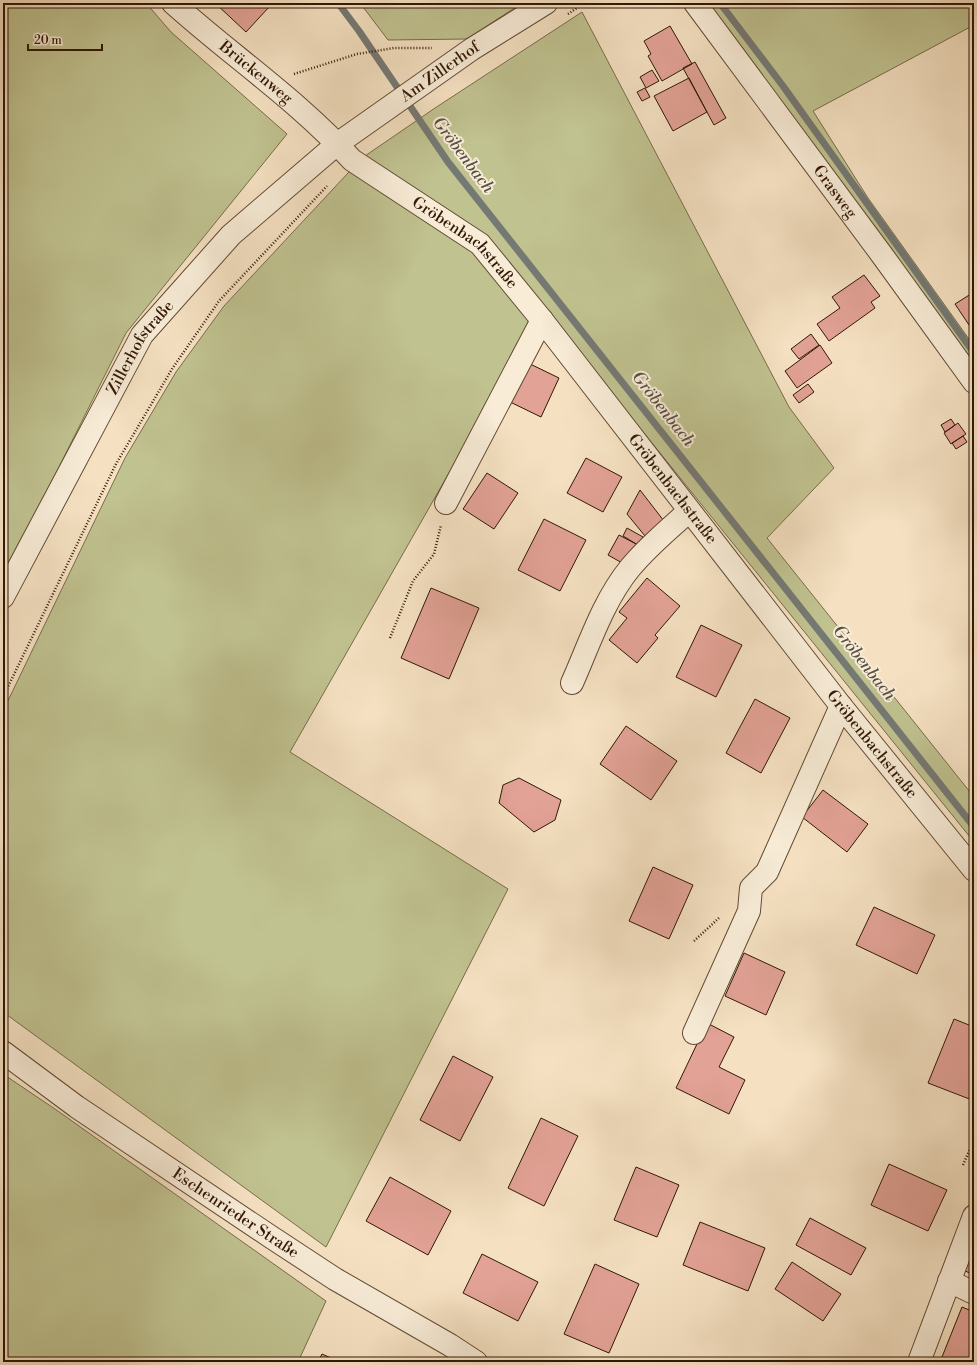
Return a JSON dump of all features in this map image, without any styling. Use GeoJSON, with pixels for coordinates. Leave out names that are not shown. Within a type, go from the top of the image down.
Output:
{"type":"FeatureCollection","features":[{"type":"Feature","properties":{"kind":"street","name":"Brückenweg"},"geometry":{"type":"LineString","coordinates":[[173,3],[269,82],[337,144]]}},
{"type":"Feature","properties":{"kind":"street","name":"Am Zillerhof"},"geometry":{"type":"LineString","coordinates":[[337,144],[472,49],[546,3]]}},
{"type":"Feature","properties":{"kind":"street","name":"Grasweg"},"geometry":{"type":"LineString","coordinates":[[695,3],[882,255],[974,382]]}},
{"type":"Feature","properties":{"kind":"street","name":"Gröbenbachstraße"},"geometry":{"type":"LineString","coordinates":[[337,144],[352,160],[480,244],[542,320],[841,706],[974,870]]}},
{"type":"Feature","properties":{"kind":"street","name":"Zillerhofstraße"},"geometry":{"type":"LineString","coordinates":[[3,597],[142,335],[231,235],[337,144]]}},
{"type":"Feature","properties":{"kind":"street"},"geometry":{"type":"LineString","coordinates":[[446,503],[542,320]]}},
{"type":"Feature","properties":{"kind":"street"},"geometry":{"type":"LineString","coordinates":[[572,683],[610,598],[630,568],[662,535],[689,511]]}},
{"type":"Feature","properties":{"kind":"street"},"geometry":{"type":"LineString","coordinates":[[694,1033],[749,911],[751,888],[767,872],[841,706]]}},
{"type":"Feature","properties":{"kind":"street","name":"Eschenrieder Straße"},"geometry":{"type":"LineString","coordinates":[[3,1052],[77,1107],[446,1353],[476,1362]]}},
{"type":"Feature","properties":{"kind":"street"},"geometry":{"type":"LineString","coordinates":[[919,1362],[974,1216]]}},
{"type":"Feature","properties":{"kind":"street"},"geometry":{"type":"LineString","coordinates":[[949,1281],[974,1293]]}},
{"type":"Feature","properties":{"kind":"path"},"geometry":{"type":"LineString","coordinates":[[269,82],[358,54],[394,48]]}},
{"type":"Feature","properties":{"kind":"path"},"geometry":{"type":"LineString","coordinates":[[3,697],[116,464],[172,369],[219,301],[352,160]]}},
{"type":"Feature","properties":{"kind":"path"},"geometry":{"type":"LineString","coordinates":[[390,638],[413,582],[434,554],[446,503]]}},
{"type":"Feature","properties":{"kind":"path"},"geometry":{"type":"LineString","coordinates":[[962,1166],[974,1140]]}},
{"type":"Feature","properties":{"kind":"green space"},"geometry":{"type":"Polygon","coordinates":[[[3,3],[146,3],[171,32],[287,134],[126,333],[3,579],[3,3]]]}},
{"type":"Feature","properties":{"kind":"green space"},"geometry":{"type":"Polygon","coordinates":[[[360,3],[522,3],[467,39],[388,40],[360,3]]]}},
{"type":"Feature","properties":{"kind":"green space"},"geometry":{"type":"Polygon","coordinates":[[[701,3],[974,3],[974,25],[813,111],[868,198],[974,346],[974,366],[701,3]]]}},
{"type":"Feature","properties":{"kind":"green space"},"geometry":{"type":"Polygon","coordinates":[[[582,12],[789,407],[834,468],[767,538],[974,797],[974,842],[543,308],[290,752],[508,889],[326,1247],[3,1012],[3,711],[125,458],[176,372],[224,306],[362,158],[435,108],[582,12]]]}},
{"type":"Feature","properties":{"kind":"green space"},"geometry":{"type":"Polygon","coordinates":[[[3,1074],[55,1109],[326,1301],[298,1362],[3,1362],[3,1074]]]}},
{"type":"Feature","properties":{"kind":"building"},"geometry":{"type":"Polygon","coordinates":[[[215,3],[267,3],[270,6],[246,32],[215,3]]]}},
{"type":"Feature","properties":{"kind":"building"},"geometry":{"type":"Polygon","coordinates":[[[670,26],[692,64],[662,81],[648,56],[651,54],[644,41],[670,26]]]}},
{"type":"Feature","properties":{"kind":"building"},"geometry":{"type":"Polygon","coordinates":[[[695,62],[726,118],[714,125],[683,68],[695,62]]]}},
{"type":"Feature","properties":{"kind":"building"},"geometry":{"type":"Polygon","coordinates":[[[652,70],[659,81],[646,88],[640,77],[652,70]]]}},
{"type":"Feature","properties":{"kind":"building"},"geometry":{"type":"Polygon","coordinates":[[[689,78],[707,112],[673,131],[654,96],[689,78]]]}},
{"type":"Feature","properties":{"kind":"building"},"geometry":{"type":"Polygon","coordinates":[[[645,88],[650,97],[642,101],[637,92],[645,88]]]}},
{"type":"Feature","properties":{"kind":"building"},"geometry":{"type":"Polygon","coordinates":[[[864,275],[880,296],[871,302],[875,308],[829,341],[817,324],[840,308],[832,297],[864,275]]]}},
{"type":"Feature","properties":{"kind":"building"},"geometry":{"type":"Polygon","coordinates":[[[974,292],[974,322],[969,325],[955,304],[974,292]]]}},
{"type":"Feature","properties":{"kind":"building"},"geometry":{"type":"Polygon","coordinates":[[[811,334],[819,345],[799,359],[791,349],[811,334]]]}},
{"type":"Feature","properties":{"kind":"building"},"geometry":{"type":"Polygon","coordinates":[[[820,345],[832,363],[797,388],[785,371],[820,345]]]}},
{"type":"Feature","properties":{"kind":"building"},"geometry":{"type":"Polygon","coordinates":[[[524,361],[559,378],[541,417],[506,400],[524,361]]]}},
{"type":"Feature","properties":{"kind":"building"},"geometry":{"type":"Polygon","coordinates":[[[808,384],[814,392],[799,403],[793,395],[808,384]]]}},
{"type":"Feature","properties":{"kind":"building"},"geometry":{"type":"Polygon","coordinates":[[[951,419],[955,425],[945,432],[941,425],[951,419]]]}},
{"type":"Feature","properties":{"kind":"building"},"geometry":{"type":"Polygon","coordinates":[[[958,423],[966,434],[951,444],[944,433],[958,423]]]}},
{"type":"Feature","properties":{"kind":"building"},"geometry":{"type":"Polygon","coordinates":[[[963,436],[967,442],[956,449],[952,443],[963,436]]]}},
{"type":"Feature","properties":{"kind":"building"},"geometry":{"type":"Polygon","coordinates":[[[586,458],[622,477],[603,512],[567,493],[586,458]]]}},
{"type":"Feature","properties":{"kind":"building"},"geometry":{"type":"Polygon","coordinates":[[[487,473],[518,493],[494,529],[463,509],[487,473]]]}},
{"type":"Feature","properties":{"kind":"building"},"geometry":{"type":"Polygon","coordinates":[[[640,490],[664,521],[645,536],[627,514],[640,490]]]}},
{"type":"Feature","properties":{"kind":"building"},"geometry":{"type":"Polygon","coordinates":[[[544,519],[586,540],[560,591],[518,570],[544,519]]]}},
{"type":"Feature","properties":{"kind":"building"},"geometry":{"type":"Polygon","coordinates":[[[627,528],[643,537],[638,545],[623,536],[627,528]]]}},
{"type":"Feature","properties":{"kind":"building"},"geometry":{"type":"Polygon","coordinates":[[[619,535],[638,545],[624,564],[608,555],[619,535]]]}},
{"type":"Feature","properties":{"kind":"building"},"geometry":{"type":"Polygon","coordinates":[[[647,578],[680,606],[655,635],[658,638],[637,663],[609,640],[627,618],[619,612],[647,578]]]}},
{"type":"Feature","properties":{"kind":"building"},"geometry":{"type":"Polygon","coordinates":[[[431,588],[479,608],[449,679],[401,658],[431,588]]]}},
{"type":"Feature","properties":{"kind":"building"},"geometry":{"type":"Polygon","coordinates":[[[701,625],[742,645],[716,697],[676,677],[701,625]]]}},
{"type":"Feature","properties":{"kind":"building"},"geometry":{"type":"Polygon","coordinates":[[[755,699],[790,718],[761,773],[726,753],[755,699]]]}},
{"type":"Feature","properties":{"kind":"building"},"geometry":{"type":"Polygon","coordinates":[[[626,726],[677,761],[651,800],[600,764],[626,726]]]}},
{"type":"Feature","properties":{"kind":"building"},"geometry":{"type":"Polygon","coordinates":[[[519,778],[561,800],[555,820],[534,832],[499,803],[503,785],[519,778]]]}},
{"type":"Feature","properties":{"kind":"building"},"geometry":{"type":"Polygon","coordinates":[[[823,790],[868,824],[847,852],[802,817],[823,790]]]}},
{"type":"Feature","properties":{"kind":"building"},"geometry":{"type":"Polygon","coordinates":[[[653,867],[693,885],[669,939],[629,921],[653,867]]]}},
{"type":"Feature","properties":{"kind":"building"},"geometry":{"type":"Polygon","coordinates":[[[874,907],[935,935],[917,974],[856,945],[874,907]]]}},
{"type":"Feature","properties":{"kind":"building"},"geometry":{"type":"Polygon","coordinates":[[[744,953],[785,972],[766,1015],[725,996],[744,953]]]}},
{"type":"Feature","properties":{"kind":"building"},"geometry":{"type":"Polygon","coordinates":[[[954,1019],[974,1027],[974,1096],[972,1100],[928,1083],[954,1019]]]}},
{"type":"Feature","properties":{"kind":"building"},"geometry":{"type":"Polygon","coordinates":[[[707,1023],[734,1037],[719,1067],[745,1080],[729,1114],[676,1088],[707,1023]]]}},
{"type":"Feature","properties":{"kind":"building"},"geometry":{"type":"Polygon","coordinates":[[[453,1056],[493,1077],[460,1141],[420,1120],[453,1056]]]}},
{"type":"Feature","properties":{"kind":"building"},"geometry":{"type":"Polygon","coordinates":[[[541,1118],[578,1136],[544,1206],[508,1188],[541,1118]]]}},
{"type":"Feature","properties":{"kind":"building"},"geometry":{"type":"Polygon","coordinates":[[[889,1164],[947,1190],[928,1231],[871,1205],[889,1164]]]}},
{"type":"Feature","properties":{"kind":"building"},"geometry":{"type":"Polygon","coordinates":[[[636,1167],[679,1185],[657,1237],[614,1220],[636,1167]]]}},
{"type":"Feature","properties":{"kind":"building"},"geometry":{"type":"Polygon","coordinates":[[[390,1177],[451,1211],[428,1255],[366,1221],[390,1177]]]}},
{"type":"Feature","properties":{"kind":"building"},"geometry":{"type":"Polygon","coordinates":[[[810,1218],[866,1248],[851,1275],[796,1245],[810,1218]]]}},
{"type":"Feature","properties":{"kind":"building"},"geometry":{"type":"Polygon","coordinates":[[[700,1222],[765,1248],[748,1291],[683,1265],[700,1222]]]}},
{"type":"Feature","properties":{"kind":"building"},"geometry":{"type":"Polygon","coordinates":[[[974,1243],[974,1275],[963,1270],[974,1243]]]}},
{"type":"Feature","properties":{"kind":"building"},"geometry":{"type":"Polygon","coordinates":[[[482,1254],[538,1282],[518,1321],[463,1293],[482,1254]]]}},
{"type":"Feature","properties":{"kind":"building"},"geometry":{"type":"Polygon","coordinates":[[[792,1262],[841,1294],[823,1321],[775,1289],[792,1262]]]}},
{"type":"Feature","properties":{"kind":"building"},"geometry":{"type":"Polygon","coordinates":[[[595,1264],[639,1284],[609,1353],[564,1334],[595,1264]]]}},
{"type":"Feature","properties":{"kind":"building"},"geometry":{"type":"Polygon","coordinates":[[[962,1307],[974,1312],[974,1362],[940,1362],[962,1307]]]}},
{"type":"Feature","properties":{"kind":"building"},"geometry":{"type":"Polygon","coordinates":[[[322,1354],[340,1362],[318,1362],[322,1354]]]}},
{"type":"Feature","properties":{"kind":"waterway","name":"Gröbenbach"},"geometry":{"type":"LineString","coordinates":[[338,3],[359,31],[448,162],[974,827]]}},
{"type":"Feature","properties":{"kind":"waterway"},"geometry":{"type":"LineString","coordinates":[[720,3],[783,86],[974,353]]}}]}
